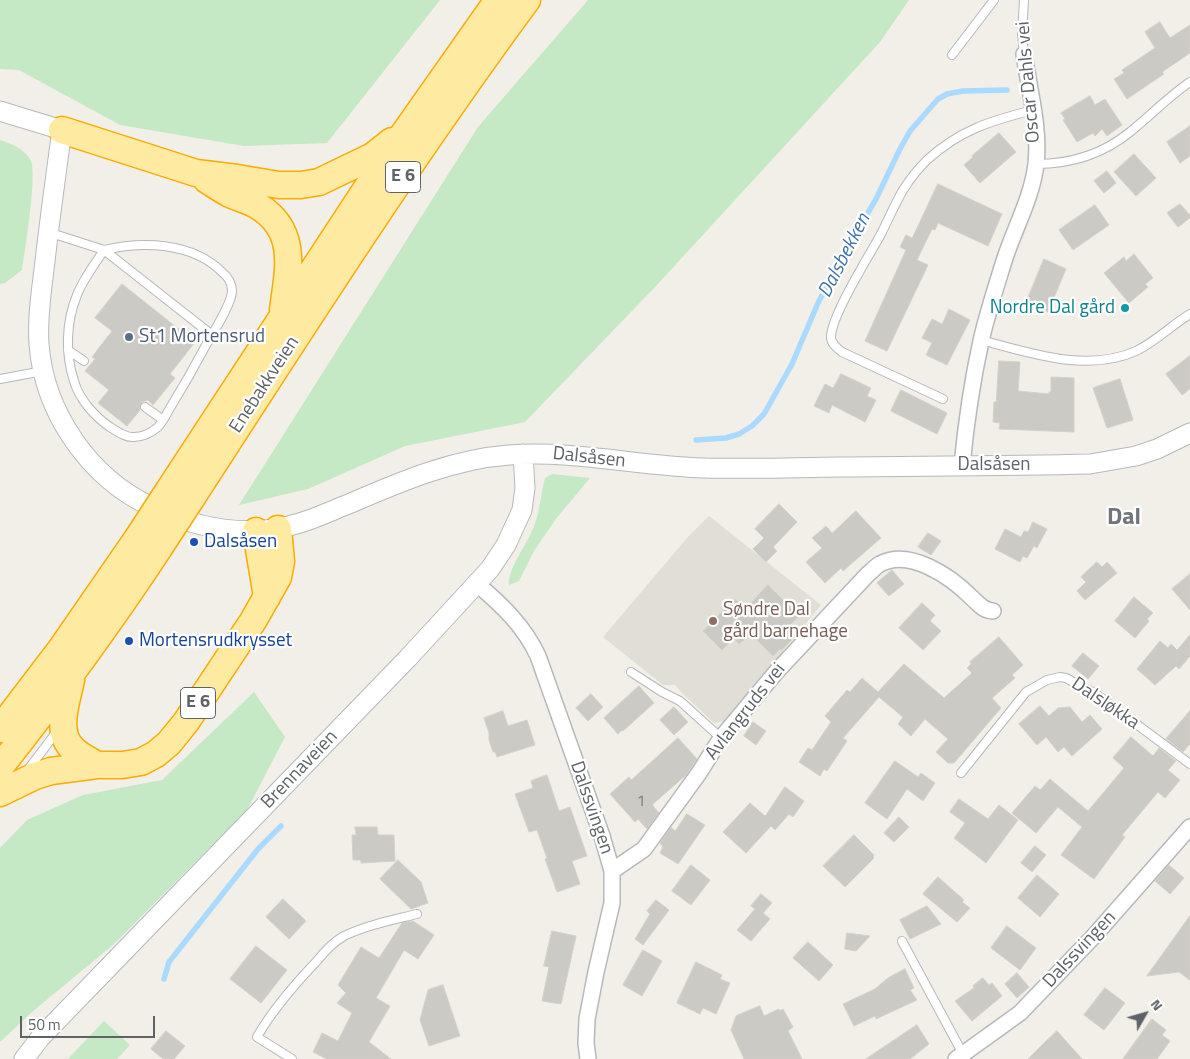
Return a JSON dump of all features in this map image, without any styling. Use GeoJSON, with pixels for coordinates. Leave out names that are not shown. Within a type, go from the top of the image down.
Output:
{"type":"FeatureCollection","features":[{"type":"Feature","properties":{"kind":"highway","name":"Enebakkveien"},"geometry":{"type":"LineString","coordinates":[[180,495],[282,318],[406,131],[498,0]]}},
{"type":"Feature","properties":{"kind":"highway","name":"Enebakkveien"},"geometry":{"type":"LineString","coordinates":[[0,729],[61,649],[148,543],[180,495],[277,365],[408,170],[527,0]]}},
{"type":"Feature","properties":{"kind":"highway","name":"E 6"},"geometry":{"type":"LineString","coordinates":[[62,130],[196,173],[279,185],[301,185],[319,182],[372,156],[406,131]]}},
{"type":"Feature","properties":{"kind":"highway","name":"E 6"},"geometry":{"type":"LineString","coordinates":[[196,173],[230,194],[260,207],[273,218],[283,232],[288,246],[289,258],[282,318]]}},
{"type":"Feature","properties":{"kind":"highway","name":"E 6"},"geometry":{"type":"LineString","coordinates":[[6,782],[51,771],[97,764],[122,765],[141,762],[156,754],[169,743],[186,722],[253,621],[278,577],[280,568],[267,530]]}},
{"type":"Feature","properties":{"kind":"highway","name":"Enebakkveien"},"geometry":{"type":"LineString","coordinates":[[6,782],[72,673],[105,628],[148,543]]}},
{"type":"Feature","properties":{"kind":"highway"},"geometry":{"type":"LineString","coordinates":[[63,724],[72,673]]}},
{"type":"Feature","properties":{"kind":"highway","name":"E 6"},"geometry":{"type":"LineString","coordinates":[[63,724],[63,733],[72,749],[97,764]]}},
{"type":"Feature","properties":{"kind":"street","name":"Oscar Dahls vei"},"geometry":{"type":"LineString","coordinates":[[962,466],[971,395],[981,340],[1005,259],[1032,184],[1036,164],[1033,110],[1024,54]]}},
{"type":"Feature","properties":{"kind":"street"},"geometry":{"type":"LineString","coordinates":[[0,111],[62,130]]}},
{"type":"Feature","properties":{"kind":"street","name":"Dalsåsen"},"geometry":{"type":"LineString","coordinates":[[62,130],[48,232],[39,335],[43,371],[53,401],[71,436],[92,463],[116,484],[144,504],[192,523],[232,531],[267,530],[292,526],[434,470],[483,458],[523,454],[561,454],[698,468],[777,469],[1090,464],[1136,456],[1157,449],[1190,433]]}},
{"type":"Feature","properties":{"kind":"street","name":"Brennaveien"},"geometry":{"type":"LineString","coordinates":[[24,1059],[40,1038],[403,663],[490,569],[506,545],[522,510],[525,488],[523,454]]}},
{"type":"Feature","properties":{"kind":"street","name":"Avlangruds vei"},"geometry":{"type":"LineString","coordinates":[[612,871],[644,849],[654,838],[721,738],[777,671],[868,574],[880,564],[900,560],[925,564],[937,570],[971,596],[984,609],[993,611]]}},
{"type":"Feature","properties":{"kind":"street","name":"Dalssvingen"},"geometry":{"type":"LineString","coordinates":[[477,584],[510,614],[532,644],[544,672],[602,836],[612,871],[612,903],[587,1018],[586,1043],[588,1059]]}},
{"type":"Feature","properties":{"kind":"street","name":"Dalssvingen"},"geometry":{"type":"LineString","coordinates":[[960,1057],[1020,1013],[1105,924],[1190,827]]}},
{"type":"Feature","properties":{"kind":"lane"},"geometry":{"type":"LineString","coordinates":[[952,55],[994,0]]}},
{"type":"Feature","properties":{"kind":"lane","name":"Oscar Dahls vei"},"geometry":{"type":"LineString","coordinates":[[1024,0],[1022,34],[1024,54]]}},
{"type":"Feature","properties":{"kind":"lane","name":"Oscar Dahls vei"},"geometry":{"type":"LineString","coordinates":[[1036,164],[1070,161],[1096,153],[1130,132],[1190,82]]}},
{"type":"Feature","properties":{"kind":"lane"},"geometry":{"type":"LineString","coordinates":[[943,399],[842,352],[831,340],[832,330],[838,313],[866,259],[902,191],[914,174],[928,160],[960,135],[996,119],[1033,110]]}},
{"type":"Feature","properties":{"kind":"lane"},"geometry":{"type":"LineString","coordinates":[[48,232],[104,250],[212,335]]}},
{"type":"Feature","properties":{"kind":"lane"},"geometry":{"type":"LineString","coordinates":[[124,245],[174,247],[202,258],[217,267],[230,280],[233,292],[212,335],[163,420],[159,426],[147,434],[134,438],[121,435],[103,422],[82,398],[74,383],[68,350],[68,331],[77,293],[104,250],[124,245]]}},
{"type":"Feature","properties":{"kind":"lane"},"geometry":{"type":"LineString","coordinates":[[981,340],[1029,353],[1071,360],[1106,360],[1137,350],[1190,314]]}},
{"type":"Feature","properties":{"kind":"lane"},"geometry":{"type":"LineString","coordinates":[[68,350],[84,362]]}},
{"type":"Feature","properties":{"kind":"lane"},"geometry":{"type":"LineString","coordinates":[[0,379],[43,371]]}},
{"type":"Feature","properties":{"kind":"lane"},"geometry":{"type":"LineString","coordinates":[[146,407],[163,420]]}},
{"type":"Feature","properties":{"kind":"lane"},"geometry":{"type":"LineString","coordinates":[[631,672],[680,701],[721,738]]}},
{"type":"Feature","properties":{"kind":"lane","name":"Dalsløkka"},"geometry":{"type":"LineString","coordinates":[[961,773],[1026,692],[1039,684],[1060,677],[1066,678],[1096,694],[1190,764]]}},
{"type":"Feature","properties":{"kind":"lane"},"geometry":{"type":"LineString","coordinates":[[6,782],[63,724]]}},
{"type":"Feature","properties":{"kind":"lane"},"geometry":{"type":"LineString","coordinates":[[292,1059],[257,1037],[268,1018],[298,981],[329,948],[343,937],[377,924],[418,914]]}},
{"type":"Feature","properties":{"kind":"lane"},"geometry":{"type":"LineString","coordinates":[[902,941],[960,1057]]}},
{"type":"Feature","properties":{"kind":"shaded area","name":"Søndre Dal gård barnehage"},"geometry":{"type":"Polygon","coordinates":[[[709,516],[821,605],[726,721],[714,723],[675,685],[663,685],[603,637],[687,538],[709,516]]]}},
{"type":"Feature","properties":{"kind":"green space"},"geometry":{"type":"Polygon","coordinates":[[[0,0],[440,0],[327,143],[244,146],[120,125],[19,70],[0,69],[0,0]]]}},
{"type":"Feature","properties":{"kind":"green space"},"geometry":{"type":"Polygon","coordinates":[[[588,0],[909,0],[880,42],[656,286],[525,422],[405,446],[308,489],[239,505],[478,127],[588,0]]]}},
{"type":"Feature","properties":{"kind":"green space"},"geometry":{"type":"Polygon","coordinates":[[[0,140],[25,153],[31,161],[33,182],[22,270],[5,283],[0,284],[0,140]]]}},
{"type":"Feature","properties":{"kind":"green space"},"geometry":{"type":"Polygon","coordinates":[[[552,474],[590,478],[555,520],[534,551],[519,581],[509,585],[514,565],[535,525],[545,478],[552,474]]]}},
{"type":"Feature","properties":{"kind":"green space"},"geometry":{"type":"Polygon","coordinates":[[[254,692],[285,737],[247,810],[114,944],[32,1012],[0,1042],[0,848],[27,820],[83,795],[162,780],[254,692]]]}},
{"type":"Feature","properties":{"kind":"green space"},"geometry":{"type":"Polygon","coordinates":[[[104,1021],[130,1045],[117,1059],[68,1059],[104,1021]]]}},
{"type":"Feature","properties":{"kind":"building"},"geometry":{"type":"Polygon","coordinates":[[[1160,22],[1170,38],[1190,25],[1190,53],[1162,72],[1164,74],[1127,99],[1114,79],[1124,73],[1122,70],[1155,48],[1145,32],[1160,22]]]}},
{"type":"Feature","properties":{"kind":"building"},"geometry":{"type":"Polygon","coordinates":[[[1090,96],[1095,105],[1105,99],[1122,125],[1107,136],[1102,129],[1095,136],[1093,133],[1077,142],[1063,120],[1065,119],[1061,113],[1090,96]]]}},
{"type":"Feature","properties":{"kind":"building"},"geometry":{"type":"Polygon","coordinates":[[[1190,126],[1190,156],[1180,163],[1167,142],[1190,126]]]}},
{"type":"Feature","properties":{"kind":"building"},"geometry":{"type":"Polygon","coordinates":[[[999,133],[1016,152],[980,183],[964,165],[999,133]]]}},
{"type":"Feature","properties":{"kind":"building"},"geometry":{"type":"Polygon","coordinates":[[[1134,154],[1156,178],[1136,196],[1114,172],[1134,154]]]}},
{"type":"Feature","properties":{"kind":"building"},"geometry":{"type":"Polygon","coordinates":[[[1107,171],[1116,183],[1104,193],[1094,181],[1107,171]]]}},
{"type":"Feature","properties":{"kind":"building"},"geometry":{"type":"Polygon","coordinates":[[[938,184],[1002,214],[988,246],[938,223],[935,230],[932,229],[917,260],[928,265],[887,351],[865,341],[906,250],[900,247],[906,235],[912,238],[938,184]]]}},
{"type":"Feature","properties":{"kind":"building"},"geometry":{"type":"Polygon","coordinates":[[[1180,204],[1190,215],[1190,218],[1178,227],[1167,213],[1180,204]]]}},
{"type":"Feature","properties":{"kind":"building"},"geometry":{"type":"Polygon","coordinates":[[[1095,205],[1109,225],[1073,250],[1059,230],[1095,205]]]}},
{"type":"Feature","properties":{"kind":"building"},"geometry":{"type":"Polygon","coordinates":[[[1134,254],[1153,278],[1145,284],[1148,287],[1129,303],[1104,273],[1124,257],[1126,261],[1134,254]]]}},
{"type":"Feature","properties":{"kind":"building"},"geometry":{"type":"Polygon","coordinates":[[[1044,259],[1066,269],[1048,312],[1026,303],[1044,259]]]}},
{"type":"Feature","properties":{"kind":"building"},"geometry":{"type":"Polygon","coordinates":[[[122,284],[195,342],[170,374],[175,378],[153,405],[148,400],[142,402],[140,410],[127,426],[98,403],[109,390],[85,371],[95,359],[92,357],[112,331],[95,318],[122,284]]]}},
{"type":"Feature","properties":{"kind":"building"},"geometry":{"type":"Polygon","coordinates":[[[949,309],[970,320],[947,365],[926,355],[932,343],[922,338],[932,319],[942,324],[949,309]]]}},
{"type":"Feature","properties":{"kind":"building"},"geometry":{"type":"Polygon","coordinates":[[[1190,356],[1190,389],[1182,395],[1166,374],[1190,356]]]}},
{"type":"Feature","properties":{"kind":"building"},"geometry":{"type":"Polygon","coordinates":[[[999,361],[1020,362],[1018,391],[1049,394],[1051,392],[1051,377],[1074,378],[1074,432],[999,429],[1000,423],[993,422],[999,361]]]}},
{"type":"Feature","properties":{"kind":"building"},"geometry":{"type":"Polygon","coordinates":[[[841,374],[871,388],[867,396],[876,400],[865,422],[832,405],[829,413],[814,406],[825,384],[833,388],[841,374]]]}},
{"type":"Feature","properties":{"kind":"building"},"geometry":{"type":"Polygon","coordinates":[[[1120,379],[1133,420],[1107,428],[1093,388],[1120,379]]]}},
{"type":"Feature","properties":{"kind":"building"},"geometry":{"type":"Polygon","coordinates":[[[901,390],[947,413],[937,434],[891,411],[901,390]]]}},
{"type":"Feature","properties":{"kind":"building"},"geometry":{"type":"Polygon","coordinates":[[[779,504],[797,522],[773,547],[777,551],[766,562],[753,549],[764,538],[755,529],[779,504]]]}},
{"type":"Feature","properties":{"kind":"building"},"geometry":{"type":"Polygon","coordinates":[[[856,511],[881,538],[843,571],[841,568],[825,583],[806,562],[822,548],[812,538],[826,526],[832,533],[856,511]]]}},
{"type":"Feature","properties":{"kind":"building"},"geometry":{"type":"Polygon","coordinates":[[[1033,522],[1047,529],[1037,548],[1034,546],[1027,558],[1023,556],[1020,562],[995,549],[1005,529],[1021,537],[1024,531],[1028,532],[1033,522]]]}},
{"type":"Feature","properties":{"kind":"building"},"geometry":{"type":"Polygon","coordinates":[[[928,533],[941,541],[931,555],[918,547],[928,533]]]}},
{"type":"Feature","properties":{"kind":"building"},"geometry":{"type":"Polygon","coordinates":[[[1097,562],[1102,567],[1107,562],[1117,573],[1085,600],[1077,591],[1086,582],[1081,577],[1097,562]]]}},
{"type":"Feature","properties":{"kind":"building"},"geometry":{"type":"Polygon","coordinates":[[[892,570],[904,584],[889,596],[877,583],[892,570]]]}},
{"type":"Feature","properties":{"kind":"building"},"geometry":{"type":"Polygon","coordinates":[[[1190,574],[1190,610],[1172,589],[1190,574]]]}},
{"type":"Feature","properties":{"kind":"building"},"geometry":{"type":"Polygon","coordinates":[[[768,585],[799,616],[786,629],[795,637],[773,656],[751,634],[739,644],[734,638],[722,650],[703,631],[735,599],[745,609],[768,585]]]}},
{"type":"Feature","properties":{"kind":"building"},"geometry":{"type":"Polygon","coordinates":[[[1134,597],[1153,613],[1135,638],[1115,621],[1134,597]]]}},
{"type":"Feature","properties":{"kind":"building"},"geometry":{"type":"Polygon","coordinates":[[[922,603],[935,615],[930,621],[941,631],[923,650],[899,628],[922,603]]]}},
{"type":"Feature","properties":{"kind":"building"},"geometry":{"type":"Polygon","coordinates":[[[1190,635],[1190,656],[1179,669],[1176,666],[1155,685],[1137,669],[1160,641],[1168,648],[1171,644],[1177,650],[1190,635]]]}},
{"type":"Feature","properties":{"kind":"building"},"geometry":{"type":"Polygon","coordinates":[[[999,637],[1023,665],[1012,675],[1015,678],[992,698],[1001,708],[954,763],[948,763],[936,752],[948,739],[925,719],[911,736],[898,724],[903,717],[879,697],[843,738],[847,741],[827,771],[824,769],[820,776],[799,762],[808,748],[812,750],[831,722],[825,716],[847,690],[850,692],[862,678],[878,692],[904,664],[944,698],[972,673],[967,668],[971,664],[970,662],[999,637]]]}},
{"type":"Feature","properties":{"kind":"building"},"geometry":{"type":"Polygon","coordinates":[[[1083,653],[1099,666],[1088,679],[1072,666],[1083,653]]]}},
{"type":"Feature","properties":{"kind":"building"},"geometry":{"type":"Polygon","coordinates":[[[639,686],[654,703],[618,734],[604,718],[639,686]]]}},
{"type":"Feature","properties":{"kind":"building"},"geometry":{"type":"Polygon","coordinates":[[[591,694],[603,707],[588,721],[576,708],[591,694]]]}},
{"type":"Feature","properties":{"kind":"building"},"geometry":{"type":"Polygon","coordinates":[[[1040,706],[1049,716],[1058,708],[1070,707],[1082,722],[1090,715],[1102,729],[1072,756],[1064,747],[1058,752],[1046,737],[1037,745],[1019,724],[1040,706]]]}},
{"type":"Feature","properties":{"kind":"building"},"geometry":{"type":"Polygon","coordinates":[[[674,707],[688,722],[674,735],[660,720],[674,707]]]}},
{"type":"Feature","properties":{"kind":"building"},"geometry":{"type":"Polygon","coordinates":[[[503,711],[508,726],[527,720],[535,745],[497,757],[489,740],[489,733],[484,718],[503,711]]]}},
{"type":"Feature","properties":{"kind":"building"},"geometry":{"type":"Polygon","coordinates":[[[1190,711],[1190,744],[1183,752],[1166,739],[1190,711]]]}},
{"type":"Feature","properties":{"kind":"building"},"geometry":{"type":"Polygon","coordinates":[[[753,722],[766,731],[756,745],[744,736],[753,722]]]}},
{"type":"Feature","properties":{"kind":"building"},"geometry":{"type":"Polygon","coordinates":[[[1131,737],[1153,756],[1159,748],[1176,761],[1168,770],[1180,780],[1165,798],[1158,792],[1122,835],[1125,837],[1094,879],[1061,855],[1082,827],[1058,807],[1036,833],[1012,813],[1035,786],[1040,790],[1050,779],[1088,811],[1124,768],[1113,758],[1131,737]]]}},
{"type":"Feature","properties":{"kind":"building"},"geometry":{"type":"Polygon","coordinates":[[[678,738],[697,759],[686,775],[653,804],[659,813],[647,829],[638,819],[635,822],[610,794],[629,777],[631,780],[678,738]]]}},
{"type":"Feature","properties":{"kind":"building"},"geometry":{"type":"Polygon","coordinates":[[[895,761],[918,777],[921,773],[935,783],[923,801],[907,789],[887,819],[865,803],[895,761]]]}},
{"type":"Feature","properties":{"kind":"building"},"geometry":{"type":"Polygon","coordinates":[[[547,775],[559,811],[570,807],[587,856],[572,861],[580,884],[557,892],[537,830],[529,832],[515,794],[533,788],[531,781],[547,775]]]}},
{"type":"Feature","properties":{"kind":"building"},"geometry":{"type":"Polygon","coordinates":[[[785,787],[804,801],[793,817],[789,814],[775,830],[771,826],[746,853],[723,832],[750,803],[765,816],[785,787]]]}},
{"type":"Feature","properties":{"kind":"building"},"geometry":{"type":"Polygon","coordinates":[[[959,799],[988,819],[999,805],[1018,820],[986,863],[954,838],[965,823],[950,812],[959,799]]]}},
{"type":"Feature","properties":{"kind":"building"},"geometry":{"type":"Polygon","coordinates":[[[687,814],[705,825],[678,864],[660,853],[663,847],[660,843],[671,827],[675,831],[687,814]]]}},
{"type":"Feature","properties":{"kind":"building"},"geometry":{"type":"Polygon","coordinates":[[[899,817],[909,827],[894,842],[884,833],[899,817]]]}},
{"type":"Feature","properties":{"kind":"building"},"geometry":{"type":"Polygon","coordinates":[[[355,827],[377,827],[378,835],[394,835],[395,861],[361,863],[361,860],[353,860],[352,835],[356,835],[355,827]]]}},
{"type":"Feature","properties":{"kind":"building"},"geometry":{"type":"Polygon","coordinates":[[[854,835],[874,855],[874,858],[845,887],[823,866],[854,835]]]}},
{"type":"Feature","properties":{"kind":"building"},"geometry":{"type":"Polygon","coordinates":[[[1035,846],[1046,855],[1032,872],[1021,863],[1035,846]]]}},
{"type":"Feature","properties":{"kind":"building"},"geometry":{"type":"Polygon","coordinates":[[[398,860],[421,882],[428,903],[411,909],[380,879],[398,860]]]}},
{"type":"Feature","properties":{"kind":"building"},"geometry":{"type":"Polygon","coordinates":[[[691,865],[710,880],[691,905],[672,891],[691,865]]]}},
{"type":"Feature","properties":{"kind":"building"},"geometry":{"type":"Polygon","coordinates":[[[1169,865],[1184,878],[1170,894],[1155,881],[1169,865]]]}},
{"type":"Feature","properties":{"kind":"building"},"geometry":{"type":"Polygon","coordinates":[[[1037,875],[1059,894],[1040,917],[1018,898],[1037,875]]]}},
{"type":"Feature","properties":{"kind":"building"},"geometry":{"type":"Polygon","coordinates":[[[938,877],[964,900],[962,902],[970,908],[957,922],[923,894],[938,877]]]}},
{"type":"Feature","properties":{"kind":"building"},"geometry":{"type":"Polygon","coordinates":[[[761,894],[772,903],[763,913],[770,919],[751,941],[737,930],[755,909],[751,906],[761,894]]]}},
{"type":"Feature","properties":{"kind":"building"},"geometry":{"type":"Polygon","coordinates":[[[283,899],[306,921],[289,939],[266,917],[283,899]]]}},
{"type":"Feature","properties":{"kind":"building"},"geometry":{"type":"Polygon","coordinates":[[[656,900],[669,910],[643,945],[635,939],[650,914],[647,911],[656,900]]]}},
{"type":"Feature","properties":{"kind":"building"},"geometry":{"type":"Polygon","coordinates":[[[927,906],[941,924],[910,939],[900,920],[927,906]]]}},
{"type":"Feature","properties":{"kind":"building"},"geometry":{"type":"Polygon","coordinates":[[[1190,916],[1190,980],[1179,972],[1147,976],[1190,916]]]}},
{"type":"Feature","properties":{"kind":"building"},"geometry":{"type":"Polygon","coordinates":[[[413,921],[434,935],[418,959],[404,950],[376,998],[390,1006],[369,1042],[391,1059],[327,1059],[313,1052],[322,1033],[338,1041],[352,1013],[337,1003],[346,993],[338,985],[361,947],[379,958],[402,923],[413,921]]]}},
{"type":"Feature","properties":{"kind":"building"},"geometry":{"type":"Polygon","coordinates":[[[1007,926],[1036,948],[1020,970],[991,948],[1007,926]]]}},
{"type":"Feature","properties":{"kind":"building"},"geometry":{"type":"Polygon","coordinates":[[[552,931],[576,936],[561,1004],[542,1001],[549,967],[544,966],[552,931]]]}},
{"type":"Feature","properties":{"kind":"building"},"geometry":{"type":"Polygon","coordinates":[[[847,933],[870,936],[856,951],[845,949],[847,933]]]}},
{"type":"Feature","properties":{"kind":"building"},"geometry":{"type":"Polygon","coordinates":[[[808,942],[833,965],[819,981],[793,958],[808,942]]]}},
{"type":"Feature","properties":{"kind":"building"},"geometry":{"type":"Polygon","coordinates":[[[256,946],[287,970],[261,1003],[230,979],[256,946]]]}},
{"type":"Feature","properties":{"kind":"building"},"geometry":{"type":"Polygon","coordinates":[[[643,950],[662,961],[642,996],[623,985],[643,950]]]}},
{"type":"Feature","properties":{"kind":"building"},"geometry":{"type":"Polygon","coordinates":[[[696,962],[722,975],[720,979],[730,983],[716,1014],[703,1008],[700,1014],[677,1003],[696,962]]]}},
{"type":"Feature","properties":{"kind":"building"},"geometry":{"type":"Polygon","coordinates":[[[905,969],[914,988],[910,990],[917,1000],[876,1019],[875,1016],[854,1026],[843,1004],[875,989],[888,978],[905,969]]]}},
{"type":"Feature","properties":{"kind":"building"},"geometry":{"type":"Polygon","coordinates":[[[1017,973],[1029,987],[1017,998],[1005,984],[1017,973]]]}},
{"type":"Feature","properties":{"kind":"building"},"geometry":{"type":"Polygon","coordinates":[[[983,978],[989,985],[992,983],[1002,996],[972,1021],[955,1001],[974,988],[973,986],[983,978]]]}},
{"type":"Feature","properties":{"kind":"building"},"geometry":{"type":"Polygon","coordinates":[[[443,985],[460,1036],[429,1046],[420,1020],[428,990],[443,985]]]}},
{"type":"Feature","properties":{"kind":"building"},"geometry":{"type":"Polygon","coordinates":[[[1105,988],[1125,1003],[1104,1030],[1084,1015],[1105,988]]]}},
{"type":"Feature","properties":{"kind":"building"},"geometry":{"type":"Polygon","coordinates":[[[760,1006],[764,1016],[783,1009],[793,1027],[788,1031],[802,1059],[744,1059],[731,1030],[736,1016],[760,1006]]]}},
{"type":"Feature","properties":{"kind":"building"},"geometry":{"type":"Polygon","coordinates":[[[1152,1019],[1166,1030],[1162,1035],[1170,1041],[1157,1059],[1123,1059],[1152,1019]]]}},
{"type":"Feature","properties":{"kind":"building"},"geometry":{"type":"Polygon","coordinates":[[[917,1025],[929,1044],[910,1059],[866,1059],[917,1025]]]}},
{"type":"Feature","properties":{"kind":"building"},"geometry":{"type":"Polygon","coordinates":[[[166,1031],[185,1046],[174,1059],[163,1059],[151,1049],[166,1031]]]}},
{"type":"Feature","properties":{"kind":"building"},"geometry":{"type":"Polygon","coordinates":[[[1057,1031],[1082,1059],[1028,1059],[1043,1044],[1057,1031]]]}},
{"type":"Feature","properties":{"kind":"waterway","name":"Dalsbekken"},"geometry":{"type":"LineString","coordinates":[[696,440],[726,438],[739,434],[752,426],[764,414],[792,364],[818,303],[876,199],[900,149],[910,131],[938,99],[947,94],[963,91],[1007,90]]}},
{"type":"Feature","properties":{"kind":"waterway"},"geometry":{"type":"LineString","coordinates":[[164,979],[169,962],[258,849],[281,826]]}},
{"type":"Feature","properties":{"kind":"place","name":"Nordre Dal gård"},"geometry":{"type":"Point","coordinates":[1125,308]}},
{"type":"Feature","properties":{"kind":"place","name":"St1 Mortensrud"},"geometry":{"type":"Point","coordinates":[129,337]}},
{"type":"Feature","properties":{"kind":"place","name":"Dalsåsen"},"geometry":{"type":"Point","coordinates":[194,542]}},
{"type":"Feature","properties":{"kind":"place","name":"Søndre Dal gård barnehage"},"geometry":{"type":"Point","coordinates":[713,621]}},
{"type":"Feature","properties":{"kind":"place","name":"Mortensrudkrysset"},"geometry":{"type":"Point","coordinates":[129,641]}},
{"type":"Feature","properties":{"kind":"district","name":"Dal"},"geometry":{"type":"Point","coordinates":[1124,518]}}]}
